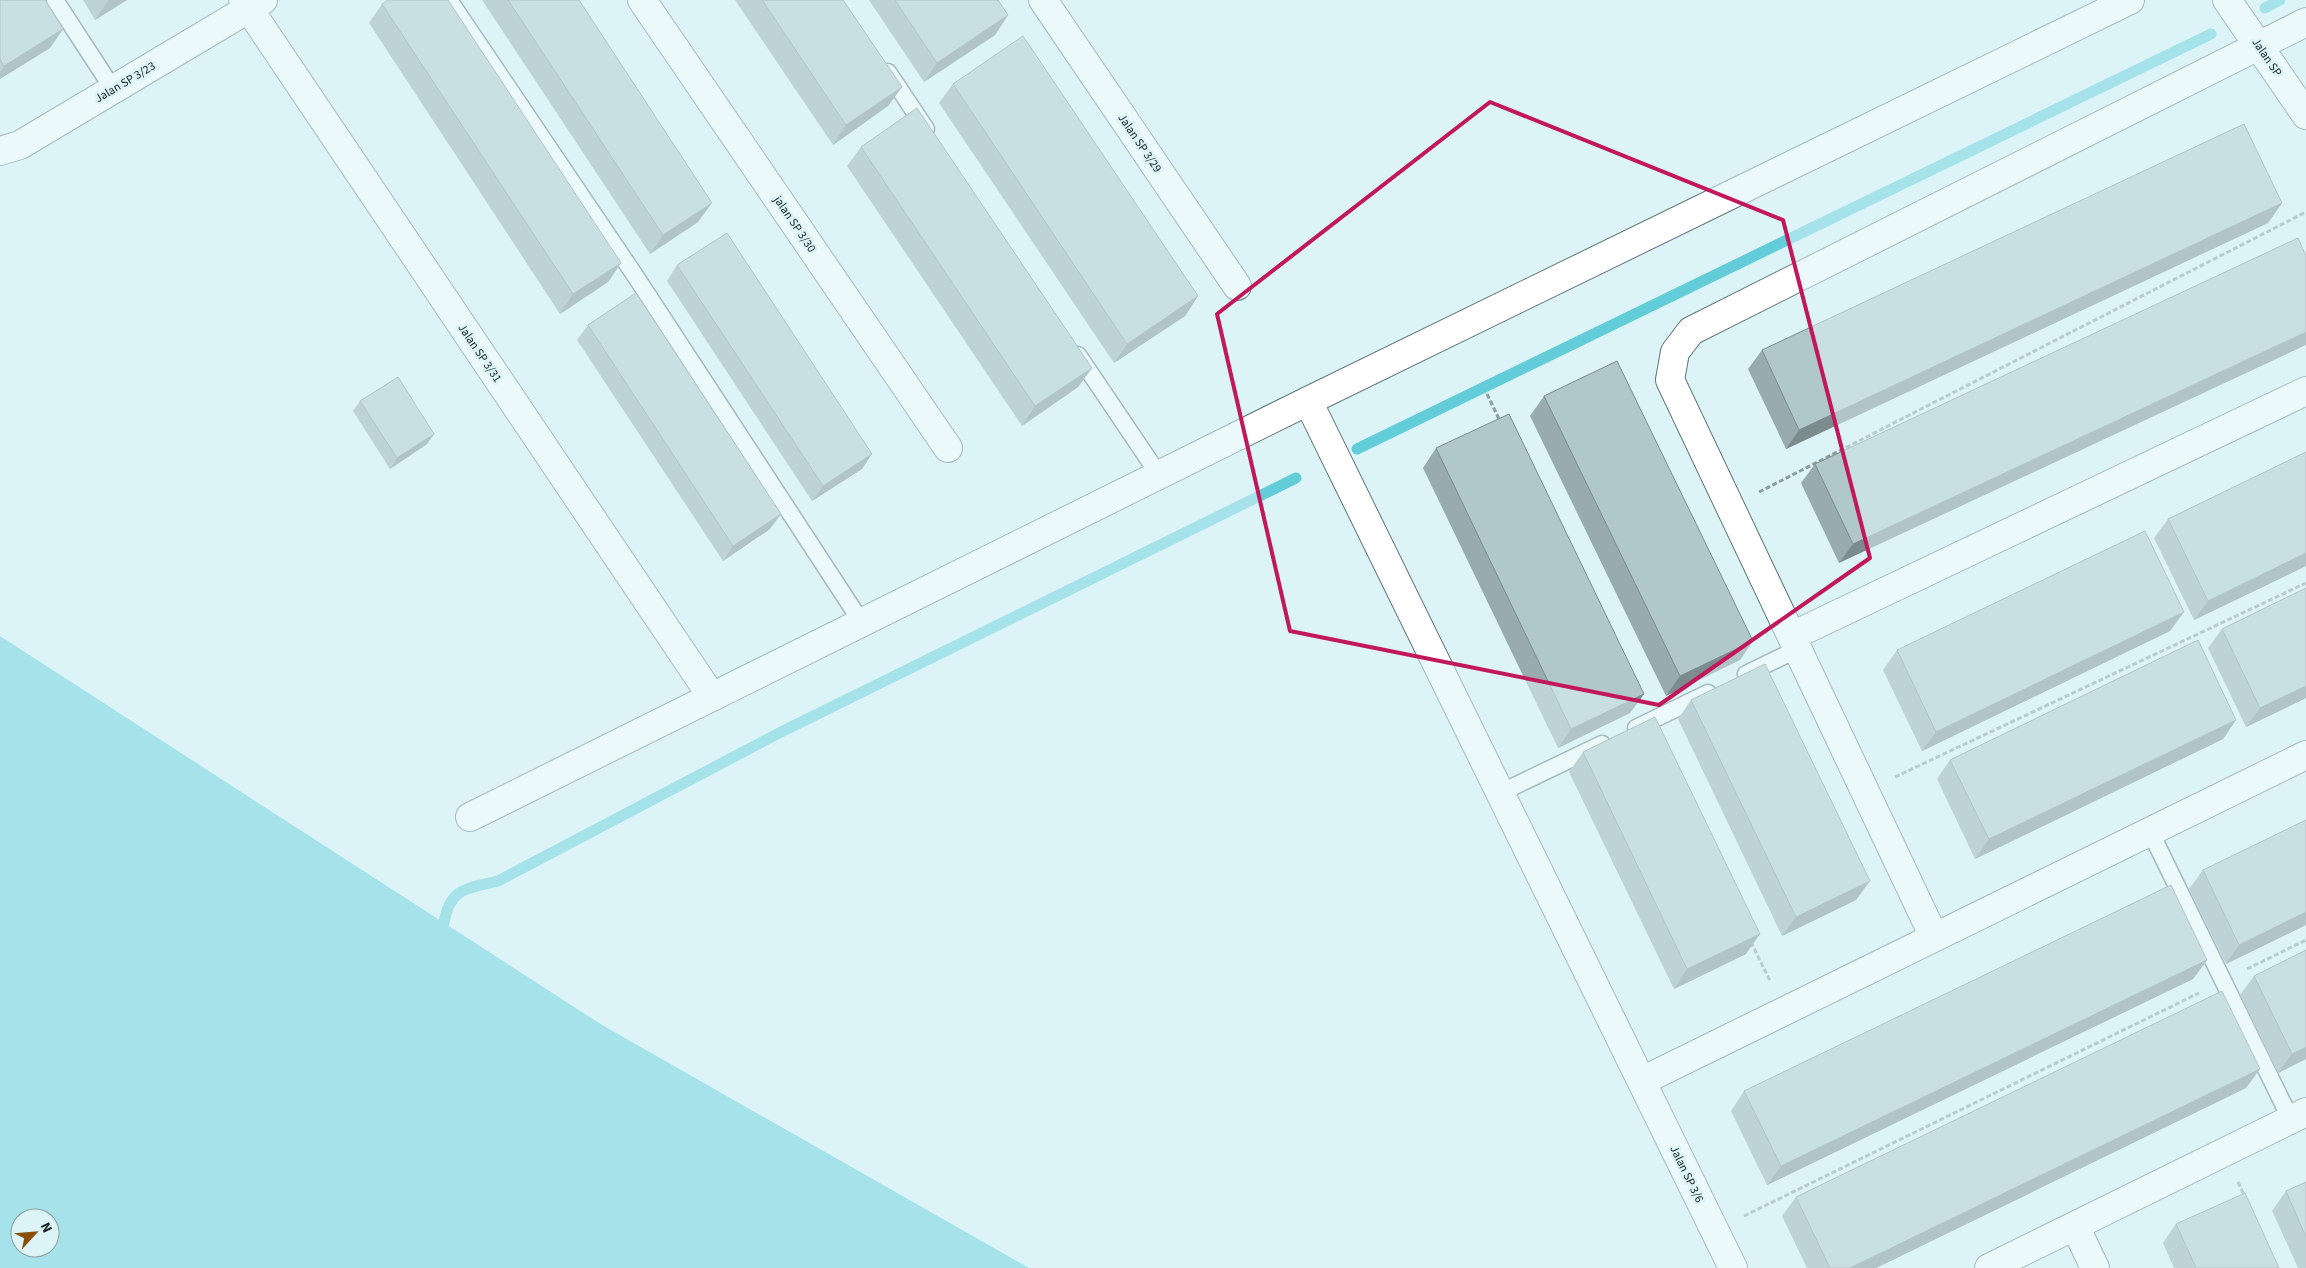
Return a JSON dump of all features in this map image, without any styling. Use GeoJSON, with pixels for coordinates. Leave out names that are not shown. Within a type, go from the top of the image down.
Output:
{"type":"FeatureCollection","features":[{"type":"Feature","properties":{"kind":"street","name":"jalan SP 3/30"},"geometry":{"type":"LineString","coordinates":[[642,0],[948,448]]}},
{"type":"Feature","properties":{"kind":"street","name":"Jalan SP 3/29"},"geometry":{"type":"LineString","coordinates":[[1043,0],[1237,286]]}},
{"type":"Feature","properties":{"kind":"street"},"geometry":{"type":"LineString","coordinates":[[470,817],[1308,401],[2130,0]]}},
{"type":"Feature","properties":{"kind":"street","name":"Jalan SP"},"geometry":{"type":"LineString","coordinates":[[2227,0],[2306,115]]}},
{"type":"Feature","properties":{"kind":"street","name":"Jalan SP 3/23"},"geometry":{"type":"LineString","coordinates":[[0,151],[20,145],[252,3]]}},
{"type":"Feature","properties":{"kind":"street","name":"Jalan SP 3/31"},"geometry":{"type":"LineString","coordinates":[[252,3],[712,697]]}},
{"type":"Feature","properties":{"kind":"street"},"geometry":{"type":"LineString","coordinates":[[1934,937],[1670,380],[1674,352],[1691,330],[2306,22]]}},
{"type":"Feature","properties":{"kind":"street"},"geometry":{"type":"LineString","coordinates":[[1795,643],[2306,390]]}},
{"type":"Feature","properties":{"kind":"street","name":"Jalan SP 3/6"},"geometry":{"type":"LineString","coordinates":[[1308,401],[1733,1268]]}},
{"type":"Feature","properties":{"kind":"street"},"geometry":{"type":"LineString","coordinates":[[1642,1081],[2306,755]]}},
{"type":"Feature","properties":{"kind":"street"},"geometry":{"type":"LineString","coordinates":[[1988,1268],[2299,1116]]}},
{"type":"Feature","properties":{"kind":"street"},"geometry":{"type":"LineString","coordinates":[[2075,1226],[2095,1268]]}},
{"type":"Feature","properties":{"kind":"lane"},"geometry":{"type":"LineString","coordinates":[[55,0],[113,89]]}},
{"type":"Feature","properties":{"kind":"lane"},"geometry":{"type":"LineString","coordinates":[[449,0],[636,277],[862,623]]}},
{"type":"Feature","properties":{"kind":"lane"},"geometry":{"type":"LineString","coordinates":[[878,58],[934,140]]}},
{"type":"Feature","properties":{"kind":"lane"},"geometry":{"type":"LineString","coordinates":[[1071,345],[1159,475]]}},
{"type":"Feature","properties":{"kind":"lane"},"geometry":{"type":"LineString","coordinates":[[1500,793],[1731,682],[1795,643]]}},
{"type":"Feature","properties":{"kind":"lane"},"geometry":{"type":"LineString","coordinates":[[2150,831],[2224,981],[2299,1116]]}},
{"type":"Feature","properties":{"kind":"path"},"geometry":{"type":"LineString","coordinates":[[1730,507],[2306,212]]}},
{"type":"Feature","properties":{"kind":"path"},"geometry":{"type":"LineString","coordinates":[[1865,791],[2306,583]]}},
{"type":"Feature","properties":{"kind":"path"},"geometry":{"type":"LineString","coordinates":[[1714,1230],[2306,940]]}},
{"type":"Feature","properties":{"kind":"path"},"geometry":{"type":"LineString","coordinates":[[2224,1152],[2249,1206]]}},
{"type":"Feature","properties":{"kind":"highlighted area"},"geometry":{"type":"Polygon","coordinates":[[[1490,102],[1783,220],[1870,558],[1659,705],[1290,631],[1217,314],[1490,102]]]}},
{"type":"Feature","properties":{"kind":"water"},"geometry":{"type":"Polygon","coordinates":[[[0,636],[602,1025],[1029,1268],[0,1268],[0,636]]]}},
{"type":"Feature","properties":{"kind":"building"},"geometry":{"type":"Polygon","coordinates":[[[0,0],[45,0],[63,29],[4,66],[0,59],[0,0]]]}},
{"type":"Feature","properties":{"kind":"building"},"geometry":{"type":"Polygon","coordinates":[[[388,0],[448,0],[621,263],[573,294],[382,4],[388,0]]]}},
{"type":"Feature","properties":{"kind":"building"},"geometry":{"type":"Polygon","coordinates":[[[508,0],[579,0],[712,203],[663,235],[508,0]]]}},
{"type":"Feature","properties":{"kind":"building"},"geometry":{"type":"Polygon","coordinates":[[[762,0],[843,0],[902,87],[846,125],[762,0]]]}},
{"type":"Feature","properties":{"kind":"building"},"geometry":{"type":"Polygon","coordinates":[[[895,0],[998,0],[1008,15],[937,63],[895,0]]]}},
{"type":"Feature","properties":{"kind":"building"},"geometry":{"type":"Polygon","coordinates":[[[1023,36],[1198,296],[1127,344],[953,84],[1023,36]]]}},
{"type":"Feature","properties":{"kind":"building"},"geometry":{"type":"Polygon","coordinates":[[[917,108],[1092,368],[1035,406],[861,147],[917,108]]]}},
{"type":"Feature","properties":{"kind":"building"},"geometry":{"type":"Polygon","coordinates":[[[2244,124],[2282,203],[1799,430],[1762,350],[2244,124]]]}},
{"type":"Feature","properties":{"kind":"building"},"geometry":{"type":"Polygon","coordinates":[[[727,233],[872,454],[823,486],[677,265],[727,233]]]}},
{"type":"Feature","properties":{"kind":"building"},"geometry":{"type":"Polygon","coordinates":[[[2298,238],[2306,256],[2306,332],[1853,544],[1815,464],[2298,238]]]}},
{"type":"Feature","properties":{"kind":"building"},"geometry":{"type":"Polygon","coordinates":[[[636,293],[781,514],[733,546],[588,325],[636,293]]]}},
{"type":"Feature","properties":{"kind":"building"},"geometry":{"type":"Polygon","coordinates":[[[1617,361],[1753,641],[1680,676],[1544,396],[1617,361]]]}},
{"type":"Feature","properties":{"kind":"building"},"geometry":{"type":"Polygon","coordinates":[[[398,377],[434,434],[397,458],[360,401],[398,377]]]}},
{"type":"Feature","properties":{"kind":"building"},"geometry":{"type":"Polygon","coordinates":[[[1509,414],[1644,694],[1571,729],[1436,448],[1509,414]]]}},
{"type":"Feature","properties":{"kind":"building"},"geometry":{"type":"Polygon","coordinates":[[[2306,452],[2306,553],[2208,601],[2168,519],[2306,452]]]}},
{"type":"Feature","properties":{"kind":"building"},"geometry":{"type":"Polygon","coordinates":[[[2145,531],[2184,612],[1936,732],[1897,650],[2145,531]]]}},
{"type":"Feature","properties":{"kind":"building"},"geometry":{"type":"Polygon","coordinates":[[[2306,588],[2306,686],[2260,708],[2222,629],[2306,588]]]}},
{"type":"Feature","properties":{"kind":"building"},"geometry":{"type":"Polygon","coordinates":[[[2198,640],[2236,720],[1989,839],[1950,760],[2198,640]]]}},
{"type":"Feature","properties":{"kind":"building"},"geometry":{"type":"Polygon","coordinates":[[[1765,664],[1870,881],[1796,917],[1691,700],[1765,664]]]}},
{"type":"Feature","properties":{"kind":"building"},"geometry":{"type":"Polygon","coordinates":[[[1655,717],[1760,934],[1687,969],[1583,752],[1655,717]]]}},
{"type":"Feature","properties":{"kind":"building"},"geometry":{"type":"Polygon","coordinates":[[[2306,820],[2306,912],[2239,945],[2203,870],[2306,820]]]}},
{"type":"Feature","properties":{"kind":"building"},"geometry":{"type":"Polygon","coordinates":[[[2171,885],[2207,960],[1781,1166],[1744,1091],[2171,885]]]}},
{"type":"Feature","properties":{"kind":"building"},"geometry":{"type":"Polygon","coordinates":[[[2306,950],[2306,1047],[2292,1054],[2254,976],[2306,950]]]}},
{"type":"Feature","properties":{"kind":"building"},"geometry":{"type":"Polygon","coordinates":[[[2222,991],[2260,1069],[1850,1268],[1830,1268],[1796,1197],[2222,991]]]}},
{"type":"Feature","properties":{"kind":"building"},"geometry":{"type":"Polygon","coordinates":[[[2306,1182],[2306,1237],[2286,1191],[2306,1182]]]}},
{"type":"Feature","properties":{"kind":"building"},"geometry":{"type":"Polygon","coordinates":[[[2245,1193],[2279,1268],[2196,1268],[2176,1224],[2245,1193]]]}},
{"type":"Feature","properties":{"kind":"waterway"},"geometry":{"type":"LineString","coordinates":[[2265,8],[2280,0]]}},
{"type":"Feature","properties":{"kind":"waterway"},"geometry":{"type":"LineString","coordinates":[[1357,449],[2211,34]]}},
{"type":"Feature","properties":{"kind":"waterway"},"geometry":{"type":"LineString","coordinates":[[444,923],[451,902],[456,896],[469,888],[498,881],[781,732],[1296,478]]}}]}
